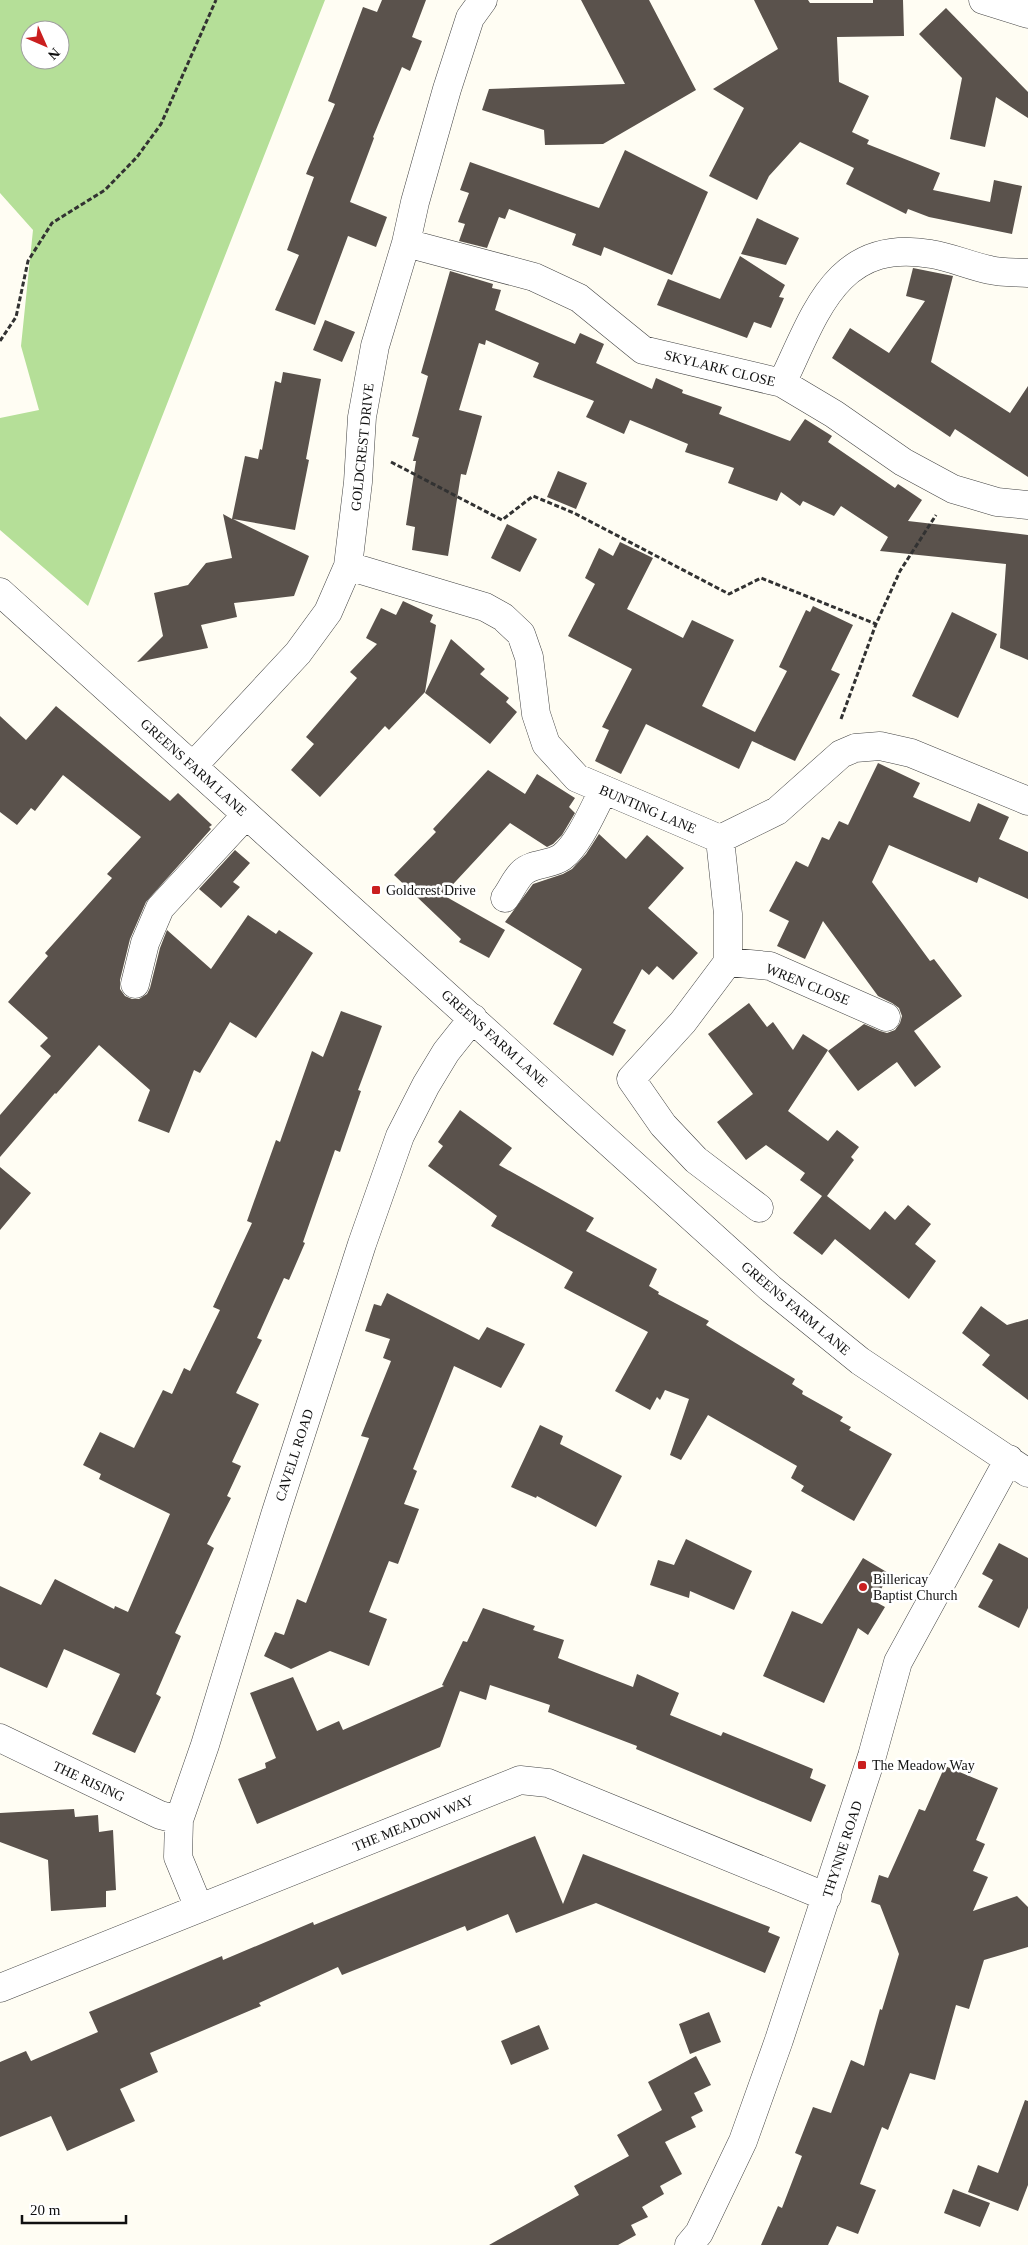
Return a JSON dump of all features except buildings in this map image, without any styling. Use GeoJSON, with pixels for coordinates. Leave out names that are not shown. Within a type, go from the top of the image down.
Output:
{"type":"FeatureCollection","features":[{"type":"Feature","properties":{"kind":"street","name":"GOLDCREST DRIVE"},"geometry":{"type":"LineString","coordinates":[[193,766],[298,653],[328,612],[348,566],[362,417],[375,346],[406,243],[415,202],[447,89],[470,18],[483,0]]}},
{"type":"Feature","properties":{"kind":"street"},"geometry":{"type":"LineString","coordinates":[[983,0],[1028,14]]}},
{"type":"Feature","properties":{"kind":"street","name":"SKYLARK CLOSE"},"geometry":{"type":"LineString","coordinates":[[406,243],[534,277],[579,298],[643,350],[782,383],[834,414],[903,462],[953,489],[997,502],[1028,505]]}},
{"type":"Feature","properties":{"kind":"street"},"geometry":{"type":"LineString","coordinates":[[782,383],[824,297],[845,272],[876,256],[903,252],[930,254],[991,271],[1028,273]]}},
{"type":"Feature","properties":{"kind":"street","name":"BUNTING LANE"},"geometry":{"type":"LineString","coordinates":[[348,566],[485,608],[503,618],[521,634],[529,657],[536,714],[546,744],[577,778],[603,791],[720,839]]}},
{"type":"Feature","properties":{"kind":"street","name":"GREENS FARM LANE"},"geometry":{"type":"LineString","coordinates":[[0,592],[770,1288],[860,1361],[1018,1466]]}},
{"type":"Feature","properties":{"kind":"street"},"geometry":{"type":"LineString","coordinates":[[759,1208],[696,1160],[664,1125],[631,1079],[683,1022],[728,962],[728,914],[720,839],[777,811],[841,754],[856,748],[880,746],[911,753],[1028,801]]}},
{"type":"Feature","properties":{"kind":"street"},"geometry":{"type":"LineString","coordinates":[[506,898],[522,872],[528,868],[544,865],[562,857],[575,843],[603,791]]}},
{"type":"Feature","properties":{"kind":"street"},"geometry":{"type":"LineString","coordinates":[[135,984],[145,943],[160,908],[246,814]]}},
{"type":"Feature","properties":{"kind":"street","name":"WREN CLOSE"},"geometry":{"type":"LineString","coordinates":[[728,962],[770,966],[886,1017]]}},
{"type":"Feature","properties":{"kind":"street","name":"CAVELL ROAD"},"geometry":{"type":"LineString","coordinates":[[199,1908],[178,1857],[179,1820],[205,1745],[275,1515],[359,1253],[400,1136],[426,1085],[446,1052],[473,1018]]}},
{"type":"Feature","properties":{"kind":"street","name":"THYNNE ROAD"},"geometry":{"type":"LineString","coordinates":[[689,2245],[699,2232],[743,2141],[827,1897],[872,1756],[898,1662],[1018,1466]]}},
{"type":"Feature","properties":{"kind":"street","name":"THE RISING"},"geometry":{"type":"LineString","coordinates":[[0,1738],[160,1815],[179,1820]]}},
{"type":"Feature","properties":{"kind":"street","name":"THE MEADOW WAY"},"geometry":{"type":"LineString","coordinates":[[0,1988],[520,1780],[548,1783],[827,1897]]}},
{"type":"Feature","properties":{"kind":"path"},"geometry":{"type":"LineString","coordinates":[[0,341],[16,317],[28,261],[52,223],[105,190],[137,157],[162,124],[216,0]]}},
{"type":"Feature","properties":{"kind":"path"},"geometry":{"type":"LineString","coordinates":[[360,446],[448,490],[502,520],[533,496],[574,513],[729,594],[762,578],[876,624]]}},
{"type":"Feature","properties":{"kind":"path"},"geometry":{"type":"LineString","coordinates":[[841,754],[841,718],[876,624],[900,570],[953,489]]}},
{"type":"Feature","properties":{"kind":"green space"},"geometry":{"type":"Polygon","coordinates":[[[0,0],[325,0],[88,606],[0,530],[0,418],[39,410],[21,346],[33,230],[0,193],[0,0]]]}},
{"type":"Feature","properties":{"kind":"place","name":"Goldcrest Drive"},"geometry":{"type":"Point","coordinates":[376,890]}},
{"type":"Feature","properties":{"kind":"place","name":"Billericay Baptist Church"},"geometry":{"type":"Point","coordinates":[863,1587]}},
{"type":"Feature","properties":{"kind":"place","name":"The Meadow Way"},"geometry":{"type":"Point","coordinates":[862,1765]}}]}
